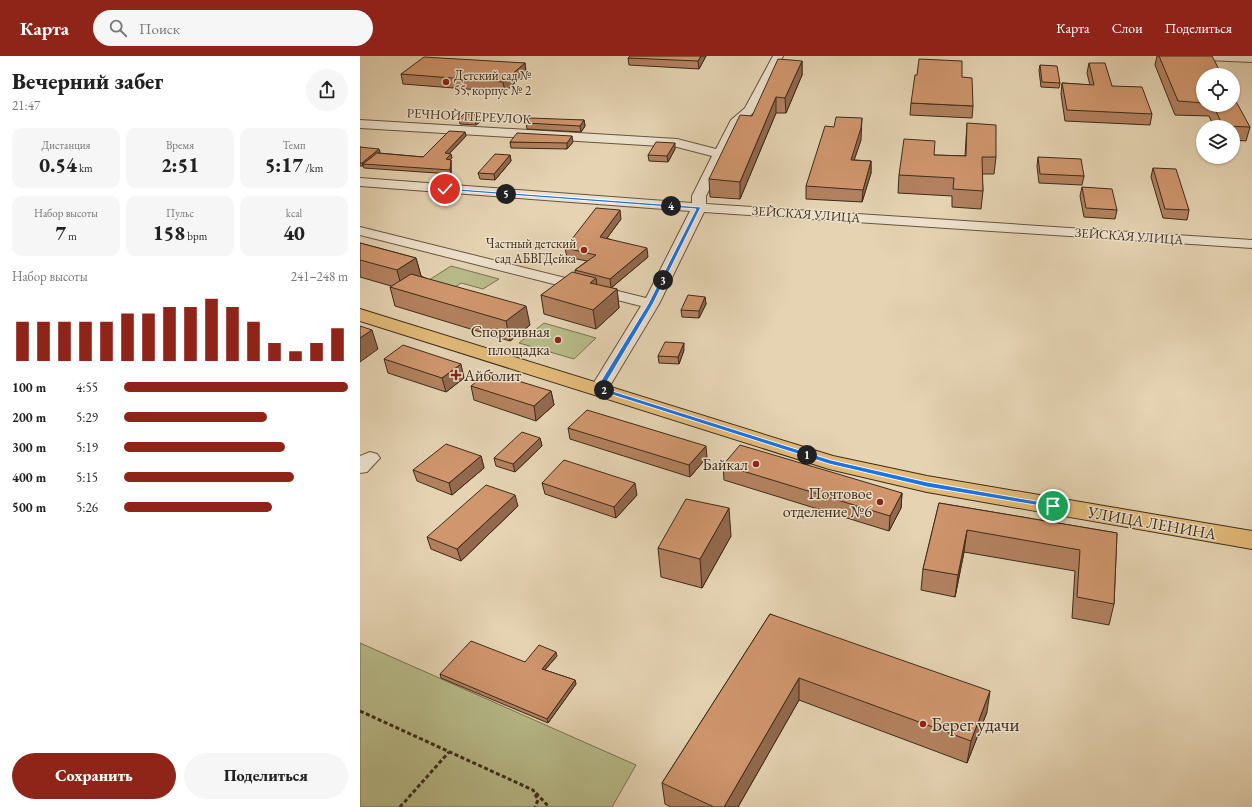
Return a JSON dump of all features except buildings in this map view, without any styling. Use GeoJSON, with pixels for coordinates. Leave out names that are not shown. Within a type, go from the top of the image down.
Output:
{"type":"FeatureCollection","features":[{"type":"Feature","properties":{"kind":"main road","name":"УЛИЦА ЛЕНИНА"},"geometry":{"type":"LineString","coordinates":[[360,315],[829,462],[927,484],[1252,540]]}},
{"type":"Feature","properties":{"kind":"street"},"geometry":{"type":"LineString","coordinates":[[599,389],[651,304],[699,208],[699,196],[735,123],[750,110],[778,56]]}},
{"type":"Feature","properties":{"kind":"street"},"geometry":{"type":"LineString","coordinates":[[1184,56],[1252,59]]}},
{"type":"Feature","properties":{"kind":"street","name":"РЕЧНОЙ ПЕРЕУЛОК"},"geometry":{"type":"LineString","coordinates":[[360,124],[677,143],[719,154]]}},
{"type":"Feature","properties":{"kind":"street","name":"ЗЕЙСКАЯ УЛИЦА"},"geometry":{"type":"LineString","coordinates":[[360,182],[699,208],[1252,244]]}},
{"type":"Feature","properties":{"kind":"street"},"geometry":{"type":"LineString","coordinates":[[360,231],[651,304]]}},
{"type":"Feature","properties":{"kind":"path"},"geometry":{"type":"LineString","coordinates":[[360,711],[533,790],[549,807]]}},
{"type":"Feature","properties":{"kind":"path"},"geometry":{"type":"LineString","coordinates":[[400,807],[449,752]]}},
{"type":"Feature","properties":{"kind":"path"},"geometry":{"type":"LineString","coordinates":[[533,790],[538,800],[535,807]]}},
{"type":"Feature","properties":{"kind":"green space"},"geometry":{"type":"Polygon","coordinates":[[[451,266],[499,279],[483,289],[461,283],[454,288],[429,280],[451,266]]]}},
{"type":"Feature","properties":{"kind":"green space","name":"Спортивная площадка"},"geometry":{"type":"Polygon","coordinates":[[[544,323],[596,338],[574,359],[519,343],[544,323]]]}},
{"type":"Feature","properties":{"kind":"green space"},"geometry":{"type":"Polygon","coordinates":[[[360,643],[636,765],[612,807],[360,807],[360,643]]]}},
{"type":"Feature","properties":{"kind":"place","name":"Детский сад № 55, корпус № 2"},"geometry":{"type":"Point","coordinates":[446,82]}},
{"type":"Feature","properties":{"kind":"place","name":"Частный детский сад АБВГДейка"},"geometry":{"type":"Point","coordinates":[584,250]}},
{"type":"Feature","properties":{"kind":"place","name":"Спортивная площадка"},"geometry":{"type":"Point","coordinates":[558,340]}},
{"type":"Feature","properties":{"kind":"place","name":"Айболит"},"geometry":{"type":"Point","coordinates":[456,375]}},
{"type":"Feature","properties":{"kind":"place","name":"Байкал"},"geometry":{"type":"Point","coordinates":[756,464]}},
{"type":"Feature","properties":{"kind":"place","name":"Почтовое отделение №6"},"geometry":{"type":"Point","coordinates":[880,502]}},
{"type":"Feature","properties":{"kind":"place","name":"Берег удачи"},"geometry":{"type":"Point","coordinates":[923,724]}},
{"type":"Feature","properties":{"kind":"route"},"geometry":{"type":"LineString","coordinates":[[445,189],[699,208],[651,304],[599,389],[829,462],[927,484],[1053,506]]}}]}
